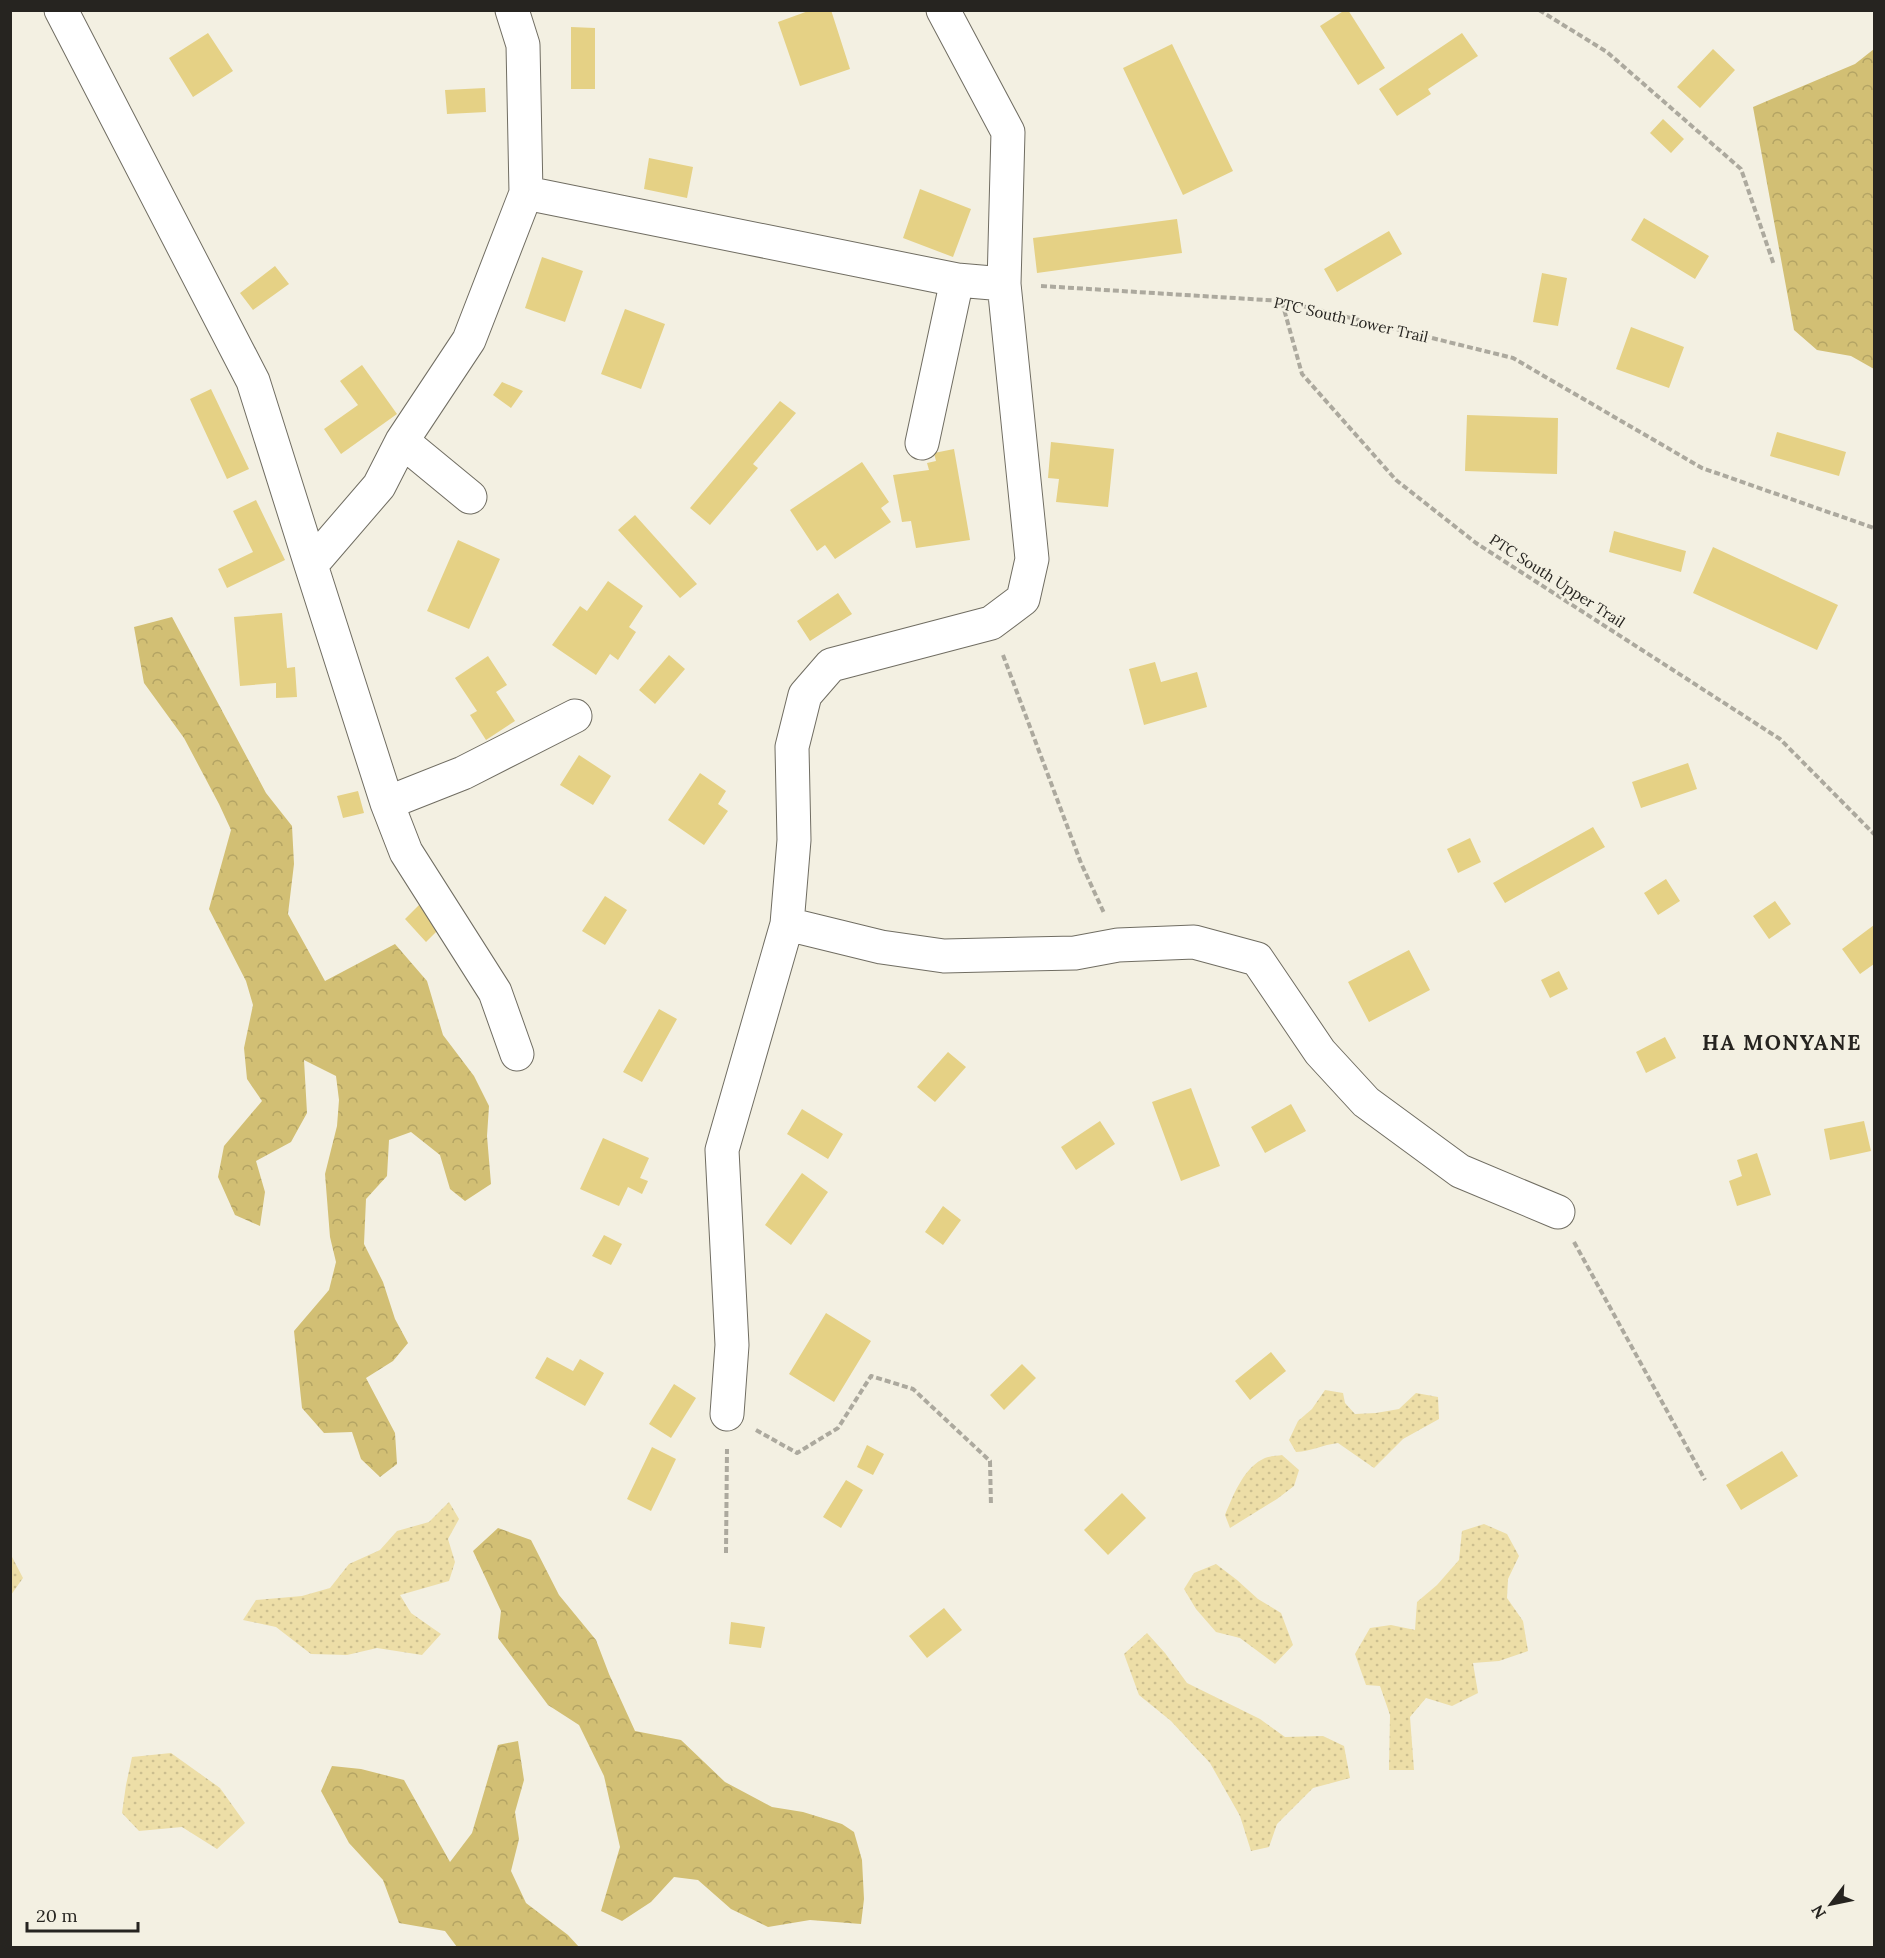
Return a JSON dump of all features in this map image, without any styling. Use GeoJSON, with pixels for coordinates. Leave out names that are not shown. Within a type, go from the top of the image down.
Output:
{"type":"FeatureCollection","features":[{"type":"Feature","properties":{"kind":"street"},"geometry":{"type":"LineString","coordinates":[[61,10],[253,381],[387,802],[406,852],[495,992],[517,1054]]}},
{"type":"Feature","properties":{"kind":"street"},"geometry":{"type":"LineString","coordinates":[[311,565],[379,486],[402,441],[470,340],[526,193],[523,45],[512,10]]}},
{"type":"Feature","properties":{"kind":"street"},"geometry":{"type":"LineString","coordinates":[[728,1414],[732,1345],[722,1150],[787,924],[794,840],[792,747],[805,695],[831,665],[991,624],[1023,599],[1032,559],[1004,284],[1008,132],[943,10]]}},
{"type":"Feature","properties":{"kind":"street"},"geometry":{"type":"LineString","coordinates":[[526,193],[957,280],[1004,284]]}},
{"type":"Feature","properties":{"kind":"street"},"geometry":{"type":"LineString","coordinates":[[922,443],[957,280]]}},
{"type":"Feature","properties":{"kind":"street"},"geometry":{"type":"LineString","coordinates":[[402,441],[470,497]]}},
{"type":"Feature","properties":{"kind":"street"},"geometry":{"type":"LineString","coordinates":[[387,802],[463,773],[575,716]]}},
{"type":"Feature","properties":{"kind":"street"},"geometry":{"type":"LineString","coordinates":[[787,924],[881,947],[944,956],[1075,953],[1118,945],[1194,942],[1257,959],[1320,1052],[1366,1102],[1460,1171],[1558,1212]]}},
{"type":"Feature","properties":{"kind":"path"},"geometry":{"type":"LineString","coordinates":[[1539,10],[1607,52],[1741,169],[1774,265]]}},
{"type":"Feature","properties":{"kind":"path","name":"PTC South Lower Trail"},"geometry":{"type":"LineString","coordinates":[[1004,284],[1282,301],[1513,358],[1702,468],[1875,528]]}},
{"type":"Feature","properties":{"kind":"path","name":"PTC South Upper Trail"},"geometry":{"type":"LineString","coordinates":[[1282,301],[1302,374],[1396,480],[1476,543],[1780,739],[1875,834]]}},
{"type":"Feature","properties":{"kind":"path"},"geometry":{"type":"LineString","coordinates":[[991,624],[1081,863],[1118,945]]}},
{"type":"Feature","properties":{"kind":"path"},"geometry":{"type":"LineString","coordinates":[[1558,1212],[1705,1480]]}},
{"type":"Feature","properties":{"kind":"path"},"geometry":{"type":"LineString","coordinates":[[726,1553],[728,1414],[797,1453],[838,1428],[871,1376],[913,1389],[990,1461],[991,1506]]}},
{"type":"Feature","properties":{"kind":"shaded area"},"geometry":{"type":"Polygon","coordinates":[[[1325,1390],[1343,1393],[1345,1403],[1355,1414],[1399,1409],[1416,1393],[1438,1397],[1439,1419],[1403,1439],[1374,1468],[1338,1443],[1296,1452],[1289,1440],[1298,1421],[1312,1409],[1325,1390]]]}},
{"type":"Feature","properties":{"kind":"shaded area"},"geometry":{"type":"Polygon","coordinates":[[[1282,1455],[1299,1470],[1294,1486],[1230,1528],[1225,1515],[1244,1476],[1263,1459],[1282,1455]]]}},
{"type":"Feature","properties":{"kind":"shaded area"},"geometry":{"type":"Polygon","coordinates":[[[449,1502],[459,1519],[448,1539],[455,1562],[449,1581],[400,1595],[411,1613],[441,1634],[422,1655],[377,1648],[347,1655],[311,1654],[276,1627],[243,1620],[256,1600],[302,1596],[330,1588],[349,1564],[380,1550],[397,1531],[429,1522],[449,1502]]]}},
{"type":"Feature","properties":{"kind":"shaded area"},"geometry":{"type":"Polygon","coordinates":[[[1484,1524],[1507,1534],[1519,1556],[1508,1579],[1507,1598],[1523,1621],[1528,1651],[1499,1661],[1473,1663],[1478,1693],[1452,1706],[1426,1698],[1410,1717],[1414,1770],[1389,1770],[1390,1715],[1380,1686],[1366,1685],[1355,1654],[1370,1628],[1391,1625],[1415,1630],[1417,1602],[1437,1585],[1459,1560],[1462,1531],[1484,1524]]]}},
{"type":"Feature","properties":{"kind":"shaded area"},"geometry":{"type":"Polygon","coordinates":[[[11,1555],[23,1578],[10,1595],[11,1555]]]}},
{"type":"Feature","properties":{"kind":"shaded area"},"geometry":{"type":"Polygon","coordinates":[[[1216,1564],[1258,1599],[1281,1613],[1293,1645],[1275,1664],[1240,1638],[1216,1632],[1196,1609],[1184,1589],[1194,1573],[1216,1564]]]}},
{"type":"Feature","properties":{"kind":"shaded area"},"geometry":{"type":"Polygon","coordinates":[[[1147,1633],[1187,1683],[1260,1719],[1285,1737],[1323,1736],[1344,1746],[1350,1778],[1313,1788],[1277,1824],[1269,1847],[1251,1851],[1240,1816],[1210,1763],[1171,1721],[1139,1695],[1124,1654],[1147,1633]]]}},
{"type":"Feature","properties":{"kind":"shaded area"},"geometry":{"type":"Polygon","coordinates":[[[171,1753],[220,1788],[245,1823],[217,1849],[182,1827],[139,1831],[122,1813],[132,1757],[171,1753]]]}},
{"type":"Feature","properties":{"kind":"green space"},"geometry":{"type":"Polygon","coordinates":[[[1874,49],[1874,369],[1851,356],[1817,350],[1794,330],[1753,107],[1855,64],[1874,49]]]}},
{"type":"Feature","properties":{"kind":"green space"},"geometry":{"type":"Polygon","coordinates":[[[172,617],[266,793],[292,826],[294,864],[288,914],[325,981],[395,944],[427,981],[443,1035],[474,1076],[489,1106],[487,1136],[491,1184],[465,1201],[450,1189],[440,1155],[411,1132],[389,1140],[387,1176],[366,1199],[364,1244],[383,1282],[395,1319],[408,1343],[393,1361],[366,1378],[395,1433],[397,1464],[380,1477],[361,1459],[352,1432],[324,1433],[302,1408],[294,1331],[329,1290],[336,1262],[330,1237],[325,1174],[337,1126],[339,1100],[336,1076],[304,1060],[307,1113],[291,1142],[256,1161],[265,1192],[260,1226],[235,1215],[218,1177],[224,1146],[262,1101],[247,1079],[244,1048],[253,1005],[246,981],[209,909],[231,830],[184,738],[144,683],[134,627],[172,617]]]}},
{"type":"Feature","properties":{"kind":"green space"},"geometry":{"type":"Polygon","coordinates":[[[498,1528],[531,1540],[559,1595],[596,1640],[635,1731],[681,1740],[725,1782],[772,1807],[803,1812],[842,1824],[854,1832],[862,1860],[864,1899],[861,1924],[810,1920],[768,1927],[731,1909],[698,1880],[674,1877],[651,1902],[622,1921],[601,1911],[620,1847],[604,1776],[579,1725],[548,1705],[498,1638],[501,1611],[473,1551],[498,1528]]]}},
{"type":"Feature","properties":{"kind":"green space"},"geometry":{"type":"Polygon","coordinates":[[[518,1741],[524,1780],[515,1812],[519,1839],[511,1871],[526,1903],[568,1935],[579,1947],[457,1947],[445,1931],[399,1923],[383,1880],[349,1843],[321,1791],[332,1766],[361,1769],[404,1780],[450,1862],[472,1833],[498,1745],[518,1741]]]}},
{"type":"Feature","properties":{"kind":"building"},"geometry":{"type":"Polygon","coordinates":[[[811,10],[831,10],[850,69],[800,86],[778,22],[811,10]]]}},
{"type":"Feature","properties":{"kind":"building"},"geometry":{"type":"Polygon","coordinates":[[[1348,10],[1385,68],[1358,85],[1320,26],[1348,10]]]}},
{"type":"Feature","properties":{"kind":"building"},"geometry":{"type":"Polygon","coordinates":[[[571,27],[595,28],[595,89],[571,89],[571,27]]]}},
{"type":"Feature","properties":{"kind":"building"},"geometry":{"type":"Polygon","coordinates":[[[208,33],[233,71],[193,97],[169,58],[208,33]]]}},
{"type":"Feature","properties":{"kind":"building"},"geometry":{"type":"Polygon","coordinates":[[[1462,33],[1478,56],[1428,89],[1431,94],[1397,116],[1379,89],[1462,33]]]}},
{"type":"Feature","properties":{"kind":"building"},"geometry":{"type":"Polygon","coordinates":[[[1172,44],[1233,171],[1183,195],[1123,68],[1172,44]]]}},
{"type":"Feature","properties":{"kind":"building"},"geometry":{"type":"Polygon","coordinates":[[[1713,49],[1735,70],[1700,108],[1677,87],[1713,49]]]}},
{"type":"Feature","properties":{"kind":"building"},"geometry":{"type":"Polygon","coordinates":[[[485,88],[486,112],[447,114],[445,90],[485,88]]]}},
{"type":"Feature","properties":{"kind":"building"},"geometry":{"type":"Polygon","coordinates":[[[1663,119],[1684,139],[1671,153],[1650,133],[1663,119]]]}},
{"type":"Feature","properties":{"kind":"building"},"geometry":{"type":"Polygon","coordinates":[[[649,158],[693,167],[687,198],[644,189],[649,158]]]}},
{"type":"Feature","properties":{"kind":"building"},"geometry":{"type":"Polygon","coordinates":[[[920,189],[971,209],[953,257],[903,238],[920,189]]]}},
{"type":"Feature","properties":{"kind":"building"},"geometry":{"type":"Polygon","coordinates":[[[1644,218],[1709,256],[1695,279],[1631,240],[1644,218]]]}},
{"type":"Feature","properties":{"kind":"building"},"geometry":{"type":"Polygon","coordinates":[[[1177,219],[1182,253],[1037,273],[1033,238],[1177,219]]]}},
{"type":"Feature","properties":{"kind":"building"},"geometry":{"type":"Polygon","coordinates":[[[1389,231],[1402,254],[1337,292],[1324,269],[1389,231]]]}},
{"type":"Feature","properties":{"kind":"building"},"geometry":{"type":"Polygon","coordinates":[[[542,257],[583,271],[565,322],[525,308],[542,257]]]}},
{"type":"Feature","properties":{"kind":"building"},"geometry":{"type":"Polygon","coordinates":[[[275,266],[289,284],[253,310],[240,293],[275,266]]]}},
{"type":"Feature","properties":{"kind":"building"},"geometry":{"type":"Polygon","coordinates":[[[1542,273],[1567,278],[1558,326],[1533,322],[1542,273]]]}},
{"type":"Feature","properties":{"kind":"building"},"geometry":{"type":"Polygon","coordinates":[[[625,309],[665,324],[641,389],[601,374],[625,309]]]}},
{"type":"Feature","properties":{"kind":"building"},"geometry":{"type":"Polygon","coordinates":[[[1631,327],[1684,347],[1669,388],[1616,369],[1631,327]]]}},
{"type":"Feature","properties":{"kind":"building"},"geometry":{"type":"Polygon","coordinates":[[[362,365],[397,414],[341,454],[324,429],[358,405],[340,381],[362,365]]]}},
{"type":"Feature","properties":{"kind":"building"},"geometry":{"type":"Polygon","coordinates":[[[502,382],[523,391],[511,408],[493,395],[502,382]]]}},
{"type":"Feature","properties":{"kind":"building"},"geometry":{"type":"Polygon","coordinates":[[[211,389],[249,469],[227,479],[190,399],[211,389]]]}},
{"type":"Feature","properties":{"kind":"building"},"geometry":{"type":"Polygon","coordinates":[[[780,401],[796,413],[753,464],[758,468],[710,525],[690,508],[780,401]]]}},
{"type":"Feature","properties":{"kind":"building"},"geometry":{"type":"Polygon","coordinates":[[[1467,415],[1558,418],[1557,474],[1465,471],[1467,415]]]}},
{"type":"Feature","properties":{"kind":"building"},"geometry":{"type":"Polygon","coordinates":[[[1777,432],[1846,452],[1839,476],[1770,456],[1777,432]]]}},
{"type":"Feature","properties":{"kind":"building"},"geometry":{"type":"Polygon","coordinates":[[[1051,442],[1114,449],[1108,507],[1056,502],[1059,479],[1048,478],[1051,442]]]}},
{"type":"Feature","properties":{"kind":"building"},"geometry":{"type":"Polygon","coordinates":[[[954,449],[970,540],[916,548],[911,521],[902,522],[893,475],[929,470],[927,463],[936,461],[934,453],[954,449]]]}},
{"type":"Feature","properties":{"kind":"building"},"geometry":{"type":"Polygon","coordinates":[[[862,462],[889,502],[881,508],[891,522],[835,559],[825,545],[817,551],[790,510],[862,462]]]}},
{"type":"Feature","properties":{"kind":"building"},"geometry":{"type":"Polygon","coordinates":[[[256,500],[285,560],[227,588],[218,569],[253,552],[233,511],[256,500]]]}},
{"type":"Feature","properties":{"kind":"building"},"geometry":{"type":"Polygon","coordinates":[[[635,515],[697,584],[680,598],[618,530],[635,515]]]}},
{"type":"Feature","properties":{"kind":"building"},"geometry":{"type":"Polygon","coordinates":[[[1614,531],[1686,551],[1681,572],[1609,552],[1614,531]]]}},
{"type":"Feature","properties":{"kind":"building"},"geometry":{"type":"Polygon","coordinates":[[[458,540],[500,559],[469,629],[427,611],[458,540]]]}},
{"type":"Feature","properties":{"kind":"building"},"geometry":{"type":"Polygon","coordinates":[[[1713,547],[1838,605],[1817,650],[1693,593],[1713,547]]]}},
{"type":"Feature","properties":{"kind":"building"},"geometry":{"type":"Polygon","coordinates":[[[608,581],[643,606],[629,627],[636,632],[618,660],[610,654],[596,675],[552,645],[580,606],[587,611],[608,581]]]}},
{"type":"Feature","properties":{"kind":"building"},"geometry":{"type":"Polygon","coordinates":[[[838,593],[852,614],[810,641],[797,621],[838,593]]]}},
{"type":"Feature","properties":{"kind":"building"},"geometry":{"type":"Polygon","coordinates":[[[282,613],[287,668],[295,667],[297,697],[276,698],[276,683],[240,686],[234,617],[282,613]]]}},
{"type":"Feature","properties":{"kind":"building"},"geometry":{"type":"Polygon","coordinates":[[[669,655],[685,669],[655,704],[639,690],[669,655]]]}},
{"type":"Feature","properties":{"kind":"building"},"geometry":{"type":"Polygon","coordinates":[[[488,656],[507,685],[496,692],[515,721],[486,740],[470,715],[477,711],[455,678],[488,656]]]}},
{"type":"Feature","properties":{"kind":"building"},"geometry":{"type":"Polygon","coordinates":[[[1155,662],[1161,682],[1197,672],[1207,707],[1144,725],[1129,669],[1155,662]]]}},
{"type":"Feature","properties":{"kind":"building"},"geometry":{"type":"Polygon","coordinates":[[[579,755],[611,776],[593,805],[560,785],[579,755]]]}},
{"type":"Feature","properties":{"kind":"building"},"geometry":{"type":"Polygon","coordinates":[[[1688,763],[1697,789],[1641,808],[1632,782],[1688,763]]]}},
{"type":"Feature","properties":{"kind":"building"},"geometry":{"type":"Polygon","coordinates":[[[700,773],[726,791],[718,804],[728,811],[704,845],[668,820],[700,773]]]}},
{"type":"Feature","properties":{"kind":"building"},"geometry":{"type":"Polygon","coordinates":[[[358,791],[364,813],[343,818],[337,796],[358,791]]]}},
{"type":"Feature","properties":{"kind":"building"},"geometry":{"type":"Polygon","coordinates":[[[1593,827],[1605,847],[1505,903],[1493,883],[1593,827]]]}},
{"type":"Feature","properties":{"kind":"building"},"geometry":{"type":"Polygon","coordinates":[[[1470,838],[1481,862],[1458,873],[1447,849],[1470,838]]]}},
{"type":"Feature","properties":{"kind":"building"},"geometry":{"type":"Polygon","coordinates":[[[1666,879],[1680,901],[1658,915],[1644,893],[1666,879]]]}},
{"type":"Feature","properties":{"kind":"building"},"geometry":{"type":"Polygon","coordinates":[[[605,896],[627,910],[605,945],[582,931],[605,896]]]}},
{"type":"Feature","properties":{"kind":"building"},"geometry":{"type":"Polygon","coordinates":[[[1775,901],[1791,924],[1769,939],[1753,916],[1775,901]]]}},
{"type":"Feature","properties":{"kind":"building"},"geometry":{"type":"Polygon","coordinates":[[[420,904],[441,927],[426,942],[405,919],[420,904]]]}},
{"type":"Feature","properties":{"kind":"building"},"geometry":{"type":"Polygon","coordinates":[[[1874,925],[1874,964],[1860,974],[1842,949],[1874,925]]]}},
{"type":"Feature","properties":{"kind":"building"},"geometry":{"type":"Polygon","coordinates":[[[1409,950],[1430,990],[1369,1022],[1348,982],[1409,950]]]}},
{"type":"Feature","properties":{"kind":"building"},"geometry":{"type":"Polygon","coordinates":[[[1559,971],[1568,989],[1550,998],[1541,980],[1559,971]]]}},
{"type":"Feature","properties":{"kind":"building"},"geometry":{"type":"Polygon","coordinates":[[[659,1009],[677,1019],[642,1082],[623,1072],[659,1009]]]}},
{"type":"Feature","properties":{"kind":"building"},"geometry":{"type":"Polygon","coordinates":[[[1665,1037],[1676,1058],[1646,1073],[1636,1052],[1665,1037]]]}},
{"type":"Feature","properties":{"kind":"building"},"geometry":{"type":"Polygon","coordinates":[[[948,1052],[966,1067],[935,1102],[917,1087],[948,1052]]]}},
{"type":"Feature","properties":{"kind":"building"},"geometry":{"type":"Polygon","coordinates":[[[1191,1088],[1220,1166],[1181,1181],[1152,1102],[1191,1088]]]}},
{"type":"Feature","properties":{"kind":"building"},"geometry":{"type":"Polygon","coordinates":[[[1291,1104],[1306,1131],[1265,1153],[1251,1127],[1291,1104]]]}},
{"type":"Feature","properties":{"kind":"building"},"geometry":{"type":"Polygon","coordinates":[[[802,1109],[843,1134],[828,1159],[787,1134],[802,1109]]]}},
{"type":"Feature","properties":{"kind":"building"},"geometry":{"type":"Polygon","coordinates":[[[1100,1121],[1115,1144],[1076,1170],[1061,1147],[1100,1121]]]}},
{"type":"Feature","properties":{"kind":"building"},"geometry":{"type":"Polygon","coordinates":[[[1864,1121],[1871,1151],[1830,1160],[1824,1129],[1864,1121]]]}},
{"type":"Feature","properties":{"kind":"building"},"geometry":{"type":"Polygon","coordinates":[[[603,1138],[649,1158],[640,1178],[648,1181],[642,1194],[628,1187],[619,1206],[580,1189],[603,1138]]]}},
{"type":"Feature","properties":{"kind":"building"},"geometry":{"type":"Polygon","coordinates":[[[1757,1153],[1771,1195],[1737,1206],[1729,1181],[1742,1176],[1737,1160],[1757,1153]]]}},
{"type":"Feature","properties":{"kind":"building"},"geometry":{"type":"Polygon","coordinates":[[[802,1173],[828,1192],[791,1245],[765,1225],[802,1173]]]}},
{"type":"Feature","properties":{"kind":"building"},"geometry":{"type":"Polygon","coordinates":[[[943,1206],[961,1220],[943,1245],[925,1232],[943,1206]]]}},
{"type":"Feature","properties":{"kind":"building"},"geometry":{"type":"Polygon","coordinates":[[[604,1235],[622,1244],[611,1265],[592,1256],[604,1235]]]}},
{"type":"Feature","properties":{"kind":"building"},"geometry":{"type":"Polygon","coordinates":[[[826,1313],[871,1341],[834,1402],[789,1374],[826,1313]]]}},
{"type":"Feature","properties":{"kind":"building"},"geometry":{"type":"Polygon","coordinates":[[[1271,1352],[1286,1371],[1250,1400],[1235,1381],[1271,1352]]]}},
{"type":"Feature","properties":{"kind":"building"},"geometry":{"type":"Polygon","coordinates":[[[547,1357],[573,1371],[580,1359],[604,1373],[585,1406],[535,1378],[547,1357]]]}},
{"type":"Feature","properties":{"kind":"building"},"geometry":{"type":"Polygon","coordinates":[[[1022,1364],[1036,1378],[1004,1410],[990,1395],[1022,1364]]]}},
{"type":"Feature","properties":{"kind":"building"},"geometry":{"type":"Polygon","coordinates":[[[674,1384],[696,1398],[671,1438],[649,1424],[674,1384]]]}},
{"type":"Feature","properties":{"kind":"building"},"geometry":{"type":"Polygon","coordinates":[[[867,1445],[884,1454],[873,1475],[857,1467],[867,1445]]]}},
{"type":"Feature","properties":{"kind":"building"},"geometry":{"type":"Polygon","coordinates":[[[652,1447],[676,1459],[651,1511],[627,1499],[652,1447]]]}},
{"type":"Feature","properties":{"kind":"building"},"geometry":{"type":"Polygon","coordinates":[[[1782,1451],[1798,1476],[1741,1510],[1726,1485],[1782,1451]]]}},
{"type":"Feature","properties":{"kind":"building"},"geometry":{"type":"Polygon","coordinates":[[[846,1480],[863,1490],[841,1528],[823,1517],[846,1480]]]}},
{"type":"Feature","properties":{"kind":"building"},"geometry":{"type":"Polygon","coordinates":[[[1122,1493],[1146,1518],[1108,1555],[1084,1530],[1122,1493]]]}},
{"type":"Feature","properties":{"kind":"building"},"geometry":{"type":"Polygon","coordinates":[[[944,1608],[962,1630],[927,1658],[909,1636],[944,1608]]]}},
{"type":"Feature","properties":{"kind":"building"},"geometry":{"type":"Polygon","coordinates":[[[731,1622],[765,1627],[761,1648],[729,1644],[731,1622]]]}},
{"type":"Feature","properties":{"kind":"district","name":"HA MONYANE"},"geometry":{"type":"Point","coordinates":[1782,1043]}}]}
